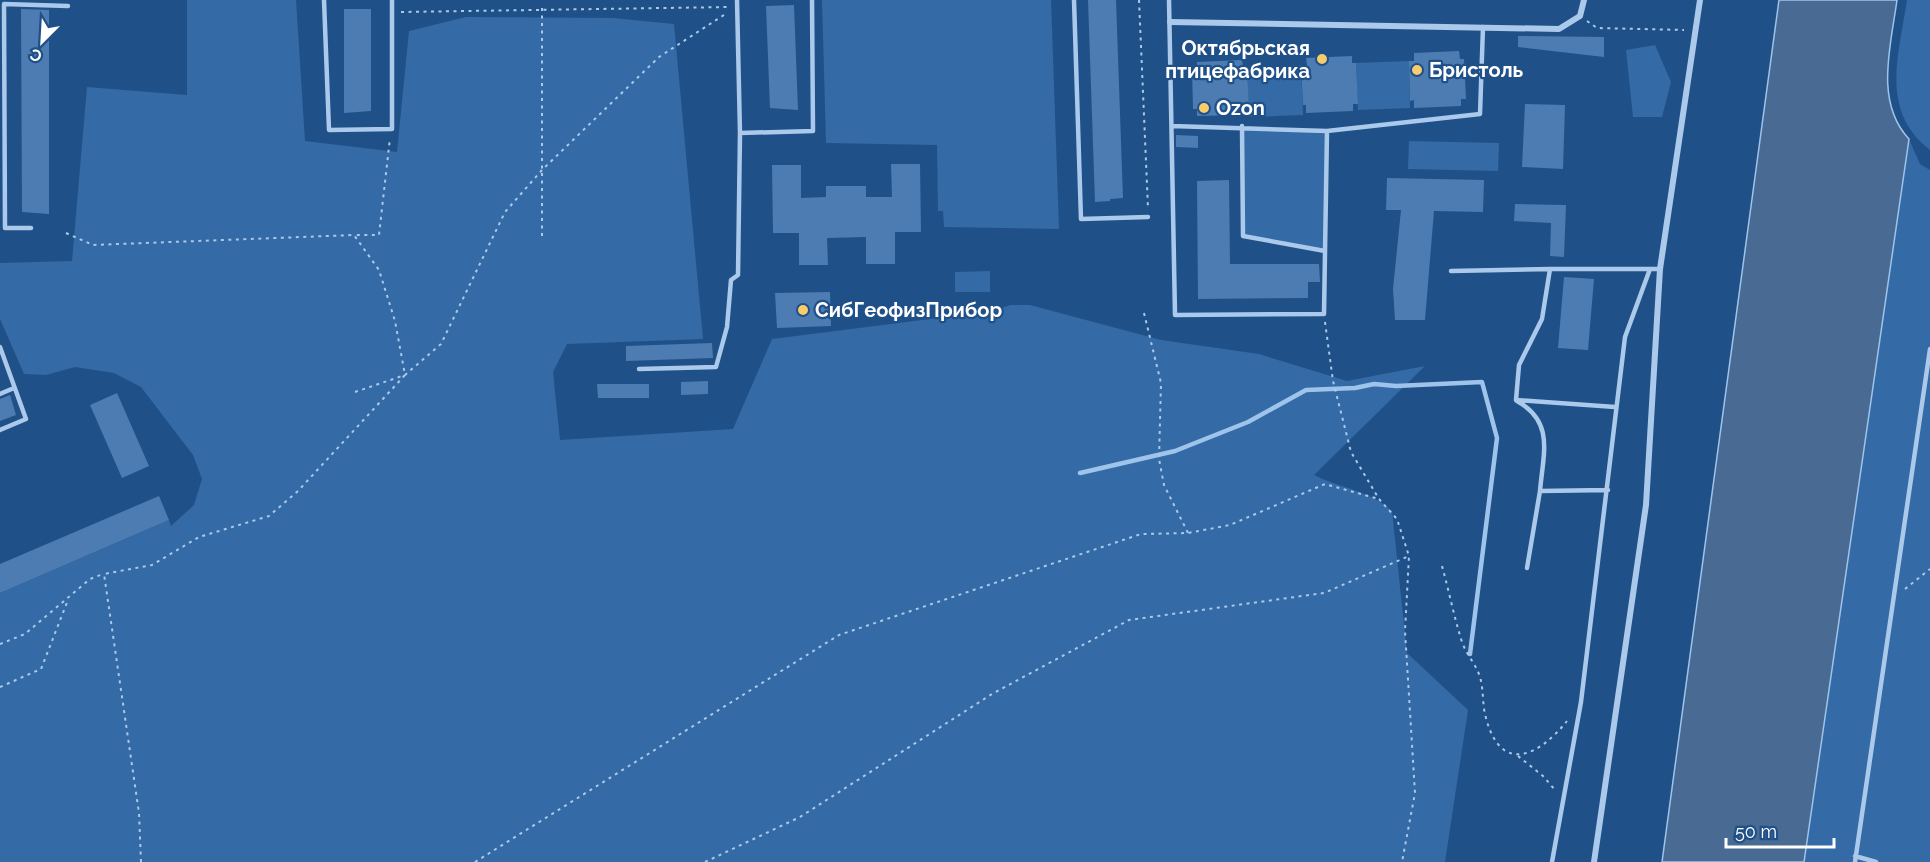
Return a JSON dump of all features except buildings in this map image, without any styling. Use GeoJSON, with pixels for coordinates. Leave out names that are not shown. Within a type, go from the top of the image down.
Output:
{"type":"FeatureCollection","features":[{"type":"Feature","properties":{"kind":"street"},"geometry":{"type":"LineString","coordinates":[[1170,22],[1559,28],[1580,16],[1584,0]]}},
{"type":"Feature","properties":{"kind":"street"},"geometry":{"type":"LineString","coordinates":[[1594,862],[1646,504],[1660,269],[1700,0]]}},
{"type":"Feature","properties":{"kind":"lane"},"geometry":{"type":"LineString","coordinates":[[324,0],[329,130],[392,129],[392,0]]}},
{"type":"Feature","properties":{"kind":"lane"},"geometry":{"type":"LineString","coordinates":[[639,369],[716,367],[728,327],[731,280],[738,275],[740,133],[737,0]]}},
{"type":"Feature","properties":{"kind":"lane"},"geometry":{"type":"LineString","coordinates":[[740,133],[813,131],[812,0]]}},
{"type":"Feature","properties":{"kind":"lane"},"geometry":{"type":"LineString","coordinates":[[1074,0],[1081,219],[1148,217]]}},
{"type":"Feature","properties":{"kind":"lane"},"geometry":{"type":"LineString","coordinates":[[1169,0],[1174,315],[1324,314],[1327,131]]}},
{"type":"Feature","properties":{"kind":"lane"},"geometry":{"type":"LineString","coordinates":[[30,228],[5,228],[4,4],[68,6]]}},
{"type":"Feature","properties":{"kind":"lane"},"geometry":{"type":"LineString","coordinates":[[1172,126],[1242,126],[1327,131],[1480,114],[1483,26]]}},
{"type":"Feature","properties":{"kind":"lane"},"geometry":{"type":"LineString","coordinates":[[1242,126],[1243,236],[1325,251]]}},
{"type":"Feature","properties":{"kind":"lane"},"geometry":{"type":"LineString","coordinates":[[1516,400],[1518,365],[1542,319],[1550,269]]}},
{"type":"Feature","properties":{"kind":"lane"},"geometry":{"type":"LineString","coordinates":[[1552,862],[1581,702],[1625,337],[1650,269]]}},
{"type":"Feature","properties":{"kind":"lane"},"geometry":{"type":"LineString","coordinates":[[1451,271],[1660,269]]}},
{"type":"Feature","properties":{"kind":"lane"},"geometry":{"type":"LineString","coordinates":[[0,347],[2,364],[26,419],[0,430]]}},
{"type":"Feature","properties":{"kind":"lane"},"geometry":{"type":"LineString","coordinates":[[1876,862],[1855,859],[1930,349]]}},
{"type":"Feature","properties":{"kind":"lane"},"geometry":{"type":"LineString","coordinates":[[0,394],[14,388]]}},
{"type":"Feature","properties":{"kind":"lane"},"geometry":{"type":"LineString","coordinates":[[1516,400],[1615,407]]}},
{"type":"Feature","properties":{"kind":"lane"},"geometry":{"type":"LineString","coordinates":[[1516,400],[1531,408],[1545,430],[1540,491],[1527,568]]}},
{"type":"Feature","properties":{"kind":"lane"},"geometry":{"type":"LineString","coordinates":[[1540,491],[1608,490]]}},
{"type":"Feature","properties":{"kind":"path"},"geometry":{"type":"LineString","coordinates":[[1139,0],[1148,217]]}},
{"type":"Feature","properties":{"kind":"path"},"geometry":{"type":"LineString","coordinates":[[392,12],[542,8],[737,7]]}},
{"type":"Feature","properties":{"kind":"path"},"geometry":{"type":"LineString","coordinates":[[0,644],[25,634],[90,579],[152,565],[199,537],[269,516],[298,490],[405,375],[441,344],[505,212],[542,170],[659,57],[737,7]]}},
{"type":"Feature","properties":{"kind":"path"},"geometry":{"type":"LineString","coordinates":[[542,8],[542,238]]}},
{"type":"Feature","properties":{"kind":"path"},"geometry":{"type":"LineString","coordinates":[[1580,16],[1597,28],[1696,30]]}},
{"type":"Feature","properties":{"kind":"path"},"geometry":{"type":"LineString","coordinates":[[66,233],[93,244],[379,235],[392,129]]}},
{"type":"Feature","properties":{"kind":"path"},"geometry":{"type":"LineString","coordinates":[[354,235],[379,270],[395,321],[405,375]]}},
{"type":"Feature","properties":{"kind":"path"},"geometry":{"type":"LineString","coordinates":[[1144,313],[1161,383],[1159,459],[1164,484],[1188,533]]}},
{"type":"Feature","properties":{"kind":"path"},"geometry":{"type":"LineString","coordinates":[[1324,314],[1333,381],[1351,452],[1379,499],[1398,519],[1409,556],[1404,631],[1414,793],[1402,862]]}},
{"type":"Feature","properties":{"kind":"path"},"geometry":{"type":"LineString","coordinates":[[356,392],[405,375]]}},
{"type":"Feature","properties":{"kind":"path"},"geometry":{"type":"LineString","coordinates":[[475,862],[839,635],[1141,534],[1188,533],[1230,525],[1325,484],[1379,499]]}},
{"type":"Feature","properties":{"kind":"path"},"geometry":{"type":"LineString","coordinates":[[705,862],[800,817],[992,694],[1129,620],[1324,593],[1409,556]]}},
{"type":"Feature","properties":{"kind":"path"},"geometry":{"type":"LineString","coordinates":[[1442,566],[1462,641],[1480,678],[1485,716],[1494,741],[1502,750],[1518,756],[1543,776],[1557,792],[1562,809]]}},
{"type":"Feature","properties":{"kind":"path"},"geometry":{"type":"LineString","coordinates":[[1893,599],[1930,569]]}},
{"type":"Feature","properties":{"kind":"path"},"geometry":{"type":"LineString","coordinates":[[104,574],[139,813],[141,862]]}},
{"type":"Feature","properties":{"kind":"path"},"geometry":{"type":"LineString","coordinates":[[0,687],[41,669],[69,597]]}},
{"type":"Feature","properties":{"kind":"path"},"geometry":{"type":"LineString","coordinates":[[1518,756],[1532,752],[1553,739],[1581,702]]}},
{"type":"Feature","properties":{"kind":"shaded area"},"geometry":{"type":"Polygon","coordinates":[[[187,0],[296,0],[305,141],[397,152],[409,31],[466,17],[613,18],[674,24],[703,339],[567,344],[553,372],[560,440],[733,429],[772,339],[993,311],[1010,305],[1030,305],[1161,340],[1259,354],[1347,381],[1425,366],[1314,475],[1365,494],[1392,511],[1407,653],[1468,710],[1445,862],[0,862],[0,593],[169,520],[171,526],[194,505],[202,479],[193,455],[141,387],[114,373],[75,367],[46,375],[24,374],[0,319],[0,263],[72,261],[87,87],[187,95],[187,0]]]}},
{"type":"Feature","properties":{"kind":"shaded area"},"geometry":{"type":"Polygon","coordinates":[[[822,0],[1051,0],[1059,229],[944,227],[943,211],[938,211],[937,145],[826,143],[822,0]]]}},
{"type":"Feature","properties":{"kind":"shaded area"},"geometry":{"type":"Polygon","coordinates":[[[1779,0],[1897,0],[1889,54],[1888,91],[1898,124],[1909,139],[1804,862],[1662,862],[1779,0]]]}},
{"type":"Feature","properties":{"kind":"shaded area"},"geometry":{"type":"Polygon","coordinates":[[[1907,0],[1930,0],[1930,150],[1914,135],[1904,118],[1898,100],[1897,61],[1907,0]]]}},
{"type":"Feature","properties":{"kind":"shaded area"},"geometry":{"type":"Polygon","coordinates":[[[1655,45],[1671,82],[1662,117],[1633,117],[1626,50],[1655,45]]]}},
{"type":"Feature","properties":{"kind":"shaded area"},"geometry":{"type":"Polygon","coordinates":[[[1409,61],[1410,108],[1358,110],[1356,63],[1409,61]]]}},
{"type":"Feature","properties":{"kind":"shaded area"},"geometry":{"type":"Polygon","coordinates":[[[1301,65],[1303,115],[1249,117],[1247,67],[1301,65]]]}},
{"type":"Feature","properties":{"kind":"shaded area"},"geometry":{"type":"Polygon","coordinates":[[[1242,126],[1327,131],[1325,251],[1243,236],[1242,126]]]}},
{"type":"Feature","properties":{"kind":"shaded area"},"geometry":{"type":"Polygon","coordinates":[[[1909,139],[1920,164],[1930,170],[1930,862],[1804,862],[1909,139]]]}},
{"type":"Feature","properties":{"kind":"shaded area"},"geometry":{"type":"Polygon","coordinates":[[[1409,141],[1499,143],[1498,171],[1408,169],[1409,141]]]}},
{"type":"Feature","properties":{"kind":"shaded area"},"geometry":{"type":"Polygon","coordinates":[[[990,271],[990,292],[955,292],[955,272],[990,271]]]}},
{"type":"Feature","properties":{"kind":"waterway"},"geometry":{"type":"LineString","coordinates":[[1080,473],[1175,451],[1248,422],[1306,390],[1355,388],[1374,384],[1396,386],[1482,382],[1497,438],[1470,654]]}},
{"type":"Feature","properties":{"kind":"place","name":"Октябрьская птицефабрика"},"geometry":{"type":"Point","coordinates":[1322,59]}},
{"type":"Feature","properties":{"kind":"place","name":"Бристоль"},"geometry":{"type":"Point","coordinates":[1417,70]}},
{"type":"Feature","properties":{"kind":"place","name":"Ozon"},"geometry":{"type":"Point","coordinates":[1204,108]}},
{"type":"Feature","properties":{"kind":"place","name":"СибГеофизПрибор"},"geometry":{"type":"Point","coordinates":[803,310]}}]}
